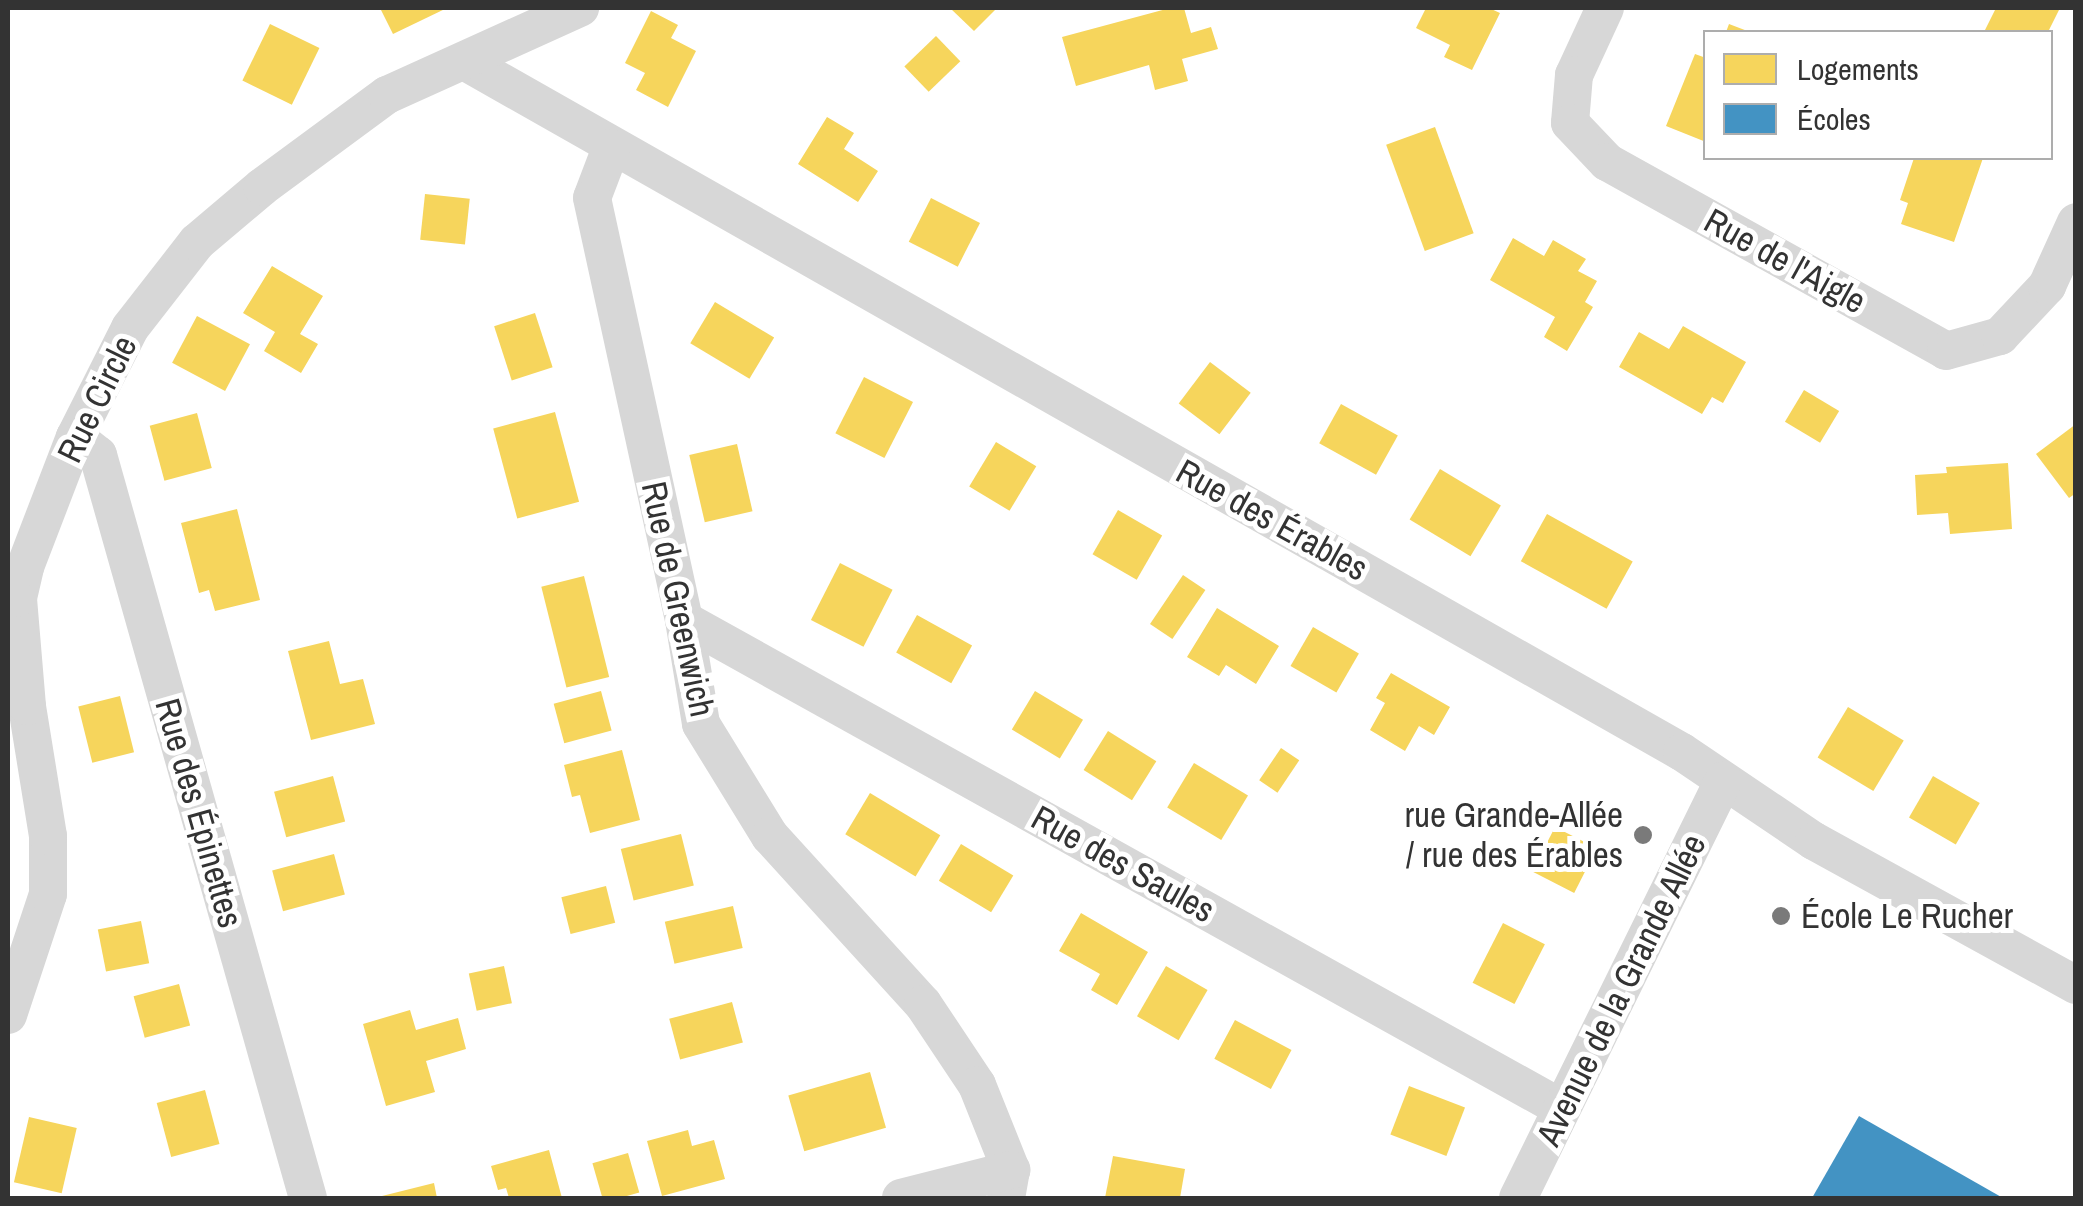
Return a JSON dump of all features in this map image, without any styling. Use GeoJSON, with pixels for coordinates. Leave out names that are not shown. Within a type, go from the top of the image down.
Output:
{"type":"FeatureCollection","features":[{"type":"Feature","properties":{"kind":"street","name":"Rue Circle"},"geometry":{"type":"LineString","coordinates":[[8,1015],[48,894],[48,836],[27,706],[18,598],[25,566],[76,437],[130,328],[197,242],[262,187],[387,95],[580,8]]}},
{"type":"Feature","properties":{"kind":"street","name":"Rue de l'Aigle"},"geometry":{"type":"LineString","coordinates":[[1605,8],[1574,75],[1570,123],[1607,162],[1946,351],[2000,336],[2047,286],[2076,222]]}},
{"type":"Feature","properties":{"kind":"street","name":"Rue des Érables"},"geometry":{"type":"LineString","coordinates":[[464,61],[611,148],[1682,752],[1814,841],[2076,985]]}},
{"type":"Feature","properties":{"kind":"street","name":"Rue de Greenwich"},"geometry":{"type":"LineString","coordinates":[[611,148],[592,198],[684,620],[701,724],[726,771],[770,836],[924,1004],[977,1085],[1008,1184]]}},
{"type":"Feature","properties":{"kind":"street","name":"Rue des Épinettes"},"geometry":{"type":"LineString","coordinates":[[76,437],[98,455],[308,1198]]}},
{"type":"Feature","properties":{"kind":"street","name":"Rue des Saules"},"geometry":{"type":"LineString","coordinates":[[684,620],[1561,1108]]}},
{"type":"Feature","properties":{"kind":"street","name":"Avenue de la Grande Allée"},"geometry":{"type":"LineString","coordinates":[[1518,1198],[1723,780]]}},
{"type":"Feature","properties":{"kind":"street"},"geometry":{"type":"LineString","coordinates":[[901,1198],[1008,1184]]}},
{"type":"Feature","properties":{"kind":"building: Logements"},"geometry":{"type":"Polygon","coordinates":[[[380,8],[447,8],[393,34],[380,8]]]}},
{"type":"Feature","properties":{"kind":"building: Logements"},"geometry":{"type":"Polygon","coordinates":[[[950,8],[997,8],[974,31],[950,8]]]}},
{"type":"Feature","properties":{"kind":"building: Logements"},"geometry":{"type":"Polygon","coordinates":[[[1170,8],[1184,8],[1191,33],[1211,27],[1218,49],[1182,59],[1188,81],[1155,90],[1149,65],[1076,86],[1062,37],[1170,8]]]}},
{"type":"Feature","properties":{"kind":"building: Logements"},"geometry":{"type":"Polygon","coordinates":[[[1426,8],[1489,8],[1500,13],[1472,70],[1444,57],[1450,45],[1416,28],[1426,8]]]}},
{"type":"Feature","properties":{"kind":"building: Logements"},"geometry":{"type":"Polygon","coordinates":[[[1996,8],[2060,8],[2049,30],[1985,30],[1996,8]]]}},
{"type":"Feature","properties":{"kind":"building: Logements"},"geometry":{"type":"Polygon","coordinates":[[[651,11],[678,25],[671,38],[696,51],[668,107],[636,90],[645,73],[625,63],[651,11]]]}},
{"type":"Feature","properties":{"kind":"building: Logements"},"geometry":{"type":"Polygon","coordinates":[[[270,24],[319,48],[292,105],[242,81],[270,24]]]}},
{"type":"Feature","properties":{"kind":"building: Logements"},"geometry":{"type":"Polygon","coordinates":[[[936,36],[960,61],[929,92],[904,67],[936,36]]]}},
{"type":"Feature","properties":{"kind":"building: Logements"},"geometry":{"type":"Polygon","coordinates":[[[1695,54],[1703,57],[1703,141],[1666,126],[1695,54]]]}},
{"type":"Feature","properties":{"kind":"building: Logements"},"geometry":{"type":"Polygon","coordinates":[[[827,117],[854,133],[844,149],[878,171],[858,202],[798,164],[827,117]]]}},
{"type":"Feature","properties":{"kind":"building: Logements"},"geometry":{"type":"Polygon","coordinates":[[[1435,127],[1474,233],[1425,251],[1386,145],[1435,127]]]}},
{"type":"Feature","properties":{"kind":"building: Logements"},"geometry":{"type":"Polygon","coordinates":[[[1913,160],[1982,160],[1954,242],[1901,224],[1908,203],[1900,200],[1913,160]]]}},
{"type":"Feature","properties":{"kind":"building: Logements"},"geometry":{"type":"Polygon","coordinates":[[[425,194],[470,199],[465,244],[420,240],[425,194]]]}},
{"type":"Feature","properties":{"kind":"building: Logements"},"geometry":{"type":"Polygon","coordinates":[[[931,198],[980,223],[958,267],[909,242],[931,198]]]}},
{"type":"Feature","properties":{"kind":"building: Logements"},"geometry":{"type":"Polygon","coordinates":[[[1513,238],[1544,256],[1553,240],[1586,259],[1578,271],[1597,281],[1585,302],[1593,307],[1567,351],[1544,337],[1555,317],[1490,280],[1513,238]]]}},
{"type":"Feature","properties":{"kind":"building: Logements"},"geometry":{"type":"Polygon","coordinates":[[[272,266],[323,296],[300,334],[318,344],[301,373],[264,351],[275,332],[243,313],[272,266]]]}},
{"type":"Feature","properties":{"kind":"building: Logements"},"geometry":{"type":"Polygon","coordinates":[[[715,302],[774,338],[749,379],[690,343],[715,302]]]}},
{"type":"Feature","properties":{"kind":"building: Logements"},"geometry":{"type":"Polygon","coordinates":[[[535,313],[553,367],[512,380],[494,326],[535,313]]]}},
{"type":"Feature","properties":{"kind":"building: Logements"},"geometry":{"type":"Polygon","coordinates":[[[197,316],[250,344],[225,391],[172,363],[197,316]]]}},
{"type":"Feature","properties":{"kind":"building: Logements"},"geometry":{"type":"Polygon","coordinates":[[[1683,326],[1746,362],[1723,403],[1712,397],[1702,414],[1619,367],[1639,332],[1669,349],[1683,326]]]}},
{"type":"Feature","properties":{"kind":"building: Logements"},"geometry":{"type":"Polygon","coordinates":[[[1210,362],[1251,393],[1219,434],[1179,404],[1210,362]]]}},
{"type":"Feature","properties":{"kind":"building: Logements"},"geometry":{"type":"Polygon","coordinates":[[[864,377],[913,402],[884,458],[835,433],[864,377]]]}},
{"type":"Feature","properties":{"kind":"building: Logements"},"geometry":{"type":"Polygon","coordinates":[[[1804,390],[1839,411],[1820,443],[1785,422],[1804,390]]]}},
{"type":"Feature","properties":{"kind":"building: Logements"},"geometry":{"type":"Polygon","coordinates":[[[1341,404],[1398,436],[1376,475],[1319,443],[1341,404]]]}},
{"type":"Feature","properties":{"kind":"building: Logements"},"geometry":{"type":"Polygon","coordinates":[[[555,412],[579,502],[517,518],[493,429],[555,412]]]}},
{"type":"Feature","properties":{"kind":"building: Logements"},"geometry":{"type":"Polygon","coordinates":[[[197,413],[212,468],[164,481],[150,426],[197,413]]]}},
{"type":"Feature","properties":{"kind":"building: Logements"},"geometry":{"type":"Polygon","coordinates":[[[2076,424],[2076,493],[2069,498],[2036,454],[2076,424]]]}},
{"type":"Feature","properties":{"kind":"building: Logements"},"geometry":{"type":"Polygon","coordinates":[[[996,442],[1036,466],[1010,511],[969,487],[996,442]]]}},
{"type":"Feature","properties":{"kind":"building: Logements"},"geometry":{"type":"Polygon","coordinates":[[[737,444],[753,511],[705,522],[689,455],[737,444]]]}},
{"type":"Feature","properties":{"kind":"building: Logements"},"geometry":{"type":"Polygon","coordinates":[[[2008,463],[2012,529],[1950,534],[1948,513],[1917,515],[1915,475],[1947,473],[1946,467],[2008,463]]]}},
{"type":"Feature","properties":{"kind":"building: Logements"},"geometry":{"type":"Polygon","coordinates":[[[1440,469],[1501,506],[1470,556],[1410,520],[1440,469]]]}},
{"type":"Feature","properties":{"kind":"building: Logements"},"geometry":{"type":"Polygon","coordinates":[[[237,509],[260,600],[215,611],[209,590],[199,593],[181,523],[237,509]]]}},
{"type":"Feature","properties":{"kind":"building: Logements"},"geometry":{"type":"Polygon","coordinates":[[[1118,510],[1162,536],[1137,580],[1092,554],[1118,510]]]}},
{"type":"Feature","properties":{"kind":"building: Logements"},"geometry":{"type":"Polygon","coordinates":[[[1547,514],[1633,562],[1607,609],[1521,561],[1547,514]]]}},
{"type":"Feature","properties":{"kind":"building: Logements"},"geometry":{"type":"Polygon","coordinates":[[[840,563],[893,590],[864,647],[811,620],[840,563]]]}},
{"type":"Feature","properties":{"kind":"building: Logements"},"geometry":{"type":"Polygon","coordinates":[[[1183,575],[1205,590],[1172,639],[1150,624],[1183,575]]]}},
{"type":"Feature","properties":{"kind":"building: Logements"},"geometry":{"type":"Polygon","coordinates":[[[584,576],[609,677],[566,688],[541,587],[584,576]]]}},
{"type":"Feature","properties":{"kind":"building: Logements"},"geometry":{"type":"Polygon","coordinates":[[[1217,608],[1279,646],[1256,684],[1226,665],[1219,676],[1187,657],[1217,608]]]}},
{"type":"Feature","properties":{"kind":"building: Logements"},"geometry":{"type":"Polygon","coordinates":[[[917,615],[972,646],[951,683],[896,653],[917,615]]]}},
{"type":"Feature","properties":{"kind":"building: Logements"},"geometry":{"type":"Polygon","coordinates":[[[1313,627],[1359,653],[1336,692],[1290,666],[1313,627]]]}},
{"type":"Feature","properties":{"kind":"building: Logements"},"geometry":{"type":"Polygon","coordinates":[[[329,641],[340,684],[363,679],[375,724],[311,740],[288,651],[329,641]]]}},
{"type":"Feature","properties":{"kind":"building: Logements"},"geometry":{"type":"Polygon","coordinates":[[[1391,673],[1450,707],[1434,735],[1419,726],[1405,751],[1370,730],[1385,703],[1376,698],[1391,673]]]}},
{"type":"Feature","properties":{"kind":"building: Logements"},"geometry":{"type":"Polygon","coordinates":[[[601,691],[612,731],[564,743],[554,704],[601,691]]]}},
{"type":"Feature","properties":{"kind":"building: Logements"},"geometry":{"type":"Polygon","coordinates":[[[1035,691],[1083,720],[1060,758],[1012,730],[1035,691]]]}},
{"type":"Feature","properties":{"kind":"building: Logements"},"geometry":{"type":"Polygon","coordinates":[[[120,696],[134,752],[92,763],[78,706],[120,696]]]}},
{"type":"Feature","properties":{"kind":"building: Logements"},"geometry":{"type":"Polygon","coordinates":[[[1848,707],[1904,740],[1873,791],[1818,758],[1848,707]]]}},
{"type":"Feature","properties":{"kind":"building: Logements"},"geometry":{"type":"Polygon","coordinates":[[[1108,731],[1156,761],[1132,800],[1084,770],[1108,731]]]}},
{"type":"Feature","properties":{"kind":"building: Logements"},"geometry":{"type":"Polygon","coordinates":[[[1281,748],[1299,760],[1277,793],[1259,780],[1281,748]]]}},
{"type":"Feature","properties":{"kind":"building: Logements"},"geometry":{"type":"Polygon","coordinates":[[[622,750],[640,820],[590,833],[580,795],[572,797],[564,765],[622,750]]]}},
{"type":"Feature","properties":{"kind":"building: Logements"},"geometry":{"type":"Polygon","coordinates":[[[1194,763],[1248,795],[1221,840],[1167,808],[1194,763]]]}},
{"type":"Feature","properties":{"kind":"building: Logements"},"geometry":{"type":"Polygon","coordinates":[[[333,776],[345,821],[286,837],[274,792],[333,776]]]}},
{"type":"Feature","properties":{"kind":"building: Logements"},"geometry":{"type":"Polygon","coordinates":[[[1933,776],[1980,803],[1956,845],[1909,818],[1933,776]]]}},
{"type":"Feature","properties":{"kind":"building: Logements"},"geometry":{"type":"Polygon","coordinates":[[[870,793],[940,835],[916,876],[845,834],[870,793]]]}},
{"type":"Feature","properties":{"kind":"building: Logements"},"geometry":{"type":"Polygon","coordinates":[[[1555,827],[1597,848],[1574,893],[1532,872],[1555,827]]]}},
{"type":"Feature","properties":{"kind":"building: Logements"},"geometry":{"type":"Polygon","coordinates":[[[681,834],[694,885],[634,900],[621,849],[681,834]]]}},
{"type":"Feature","properties":{"kind":"building: Logements"},"geometry":{"type":"Polygon","coordinates":[[[961,844],[1013,875],[991,912],[939,881],[961,844]]]}},
{"type":"Feature","properties":{"kind":"building: Logements"},"geometry":{"type":"Polygon","coordinates":[[[334,854],[345,895],[283,911],[272,871],[334,854]]]}},
{"type":"Feature","properties":{"kind":"building: Logements"},"geometry":{"type":"Polygon","coordinates":[[[606,886],[615,923],[571,934],[561,897],[606,886]]]}},
{"type":"Feature","properties":{"kind":"building: Logements"},"geometry":{"type":"Polygon","coordinates":[[[733,906],[743,948],[674,964],[665,922],[733,906]]]}},
{"type":"Feature","properties":{"kind":"building: Logements"},"geometry":{"type":"Polygon","coordinates":[[[1081,913],[1148,952],[1117,1005],[1091,990],[1100,974],[1059,951],[1081,913]]]}},
{"type":"Feature","properties":{"kind":"building: Logements"},"geometry":{"type":"Polygon","coordinates":[[[141,921],[149,963],[106,972],[98,929],[141,921]]]}},
{"type":"Feature","properties":{"kind":"building: Logements"},"geometry":{"type":"Polygon","coordinates":[[[1503,923],[1545,944],[1514,1004],[1473,983],[1503,923]]]}},
{"type":"Feature","properties":{"kind":"building: Logements"},"geometry":{"type":"Polygon","coordinates":[[[504,966],[512,1003],[477,1011],[469,973],[504,966]]]}},
{"type":"Feature","properties":{"kind":"building: Logements"},"geometry":{"type":"Polygon","coordinates":[[[1166,966],[1208,990],[1179,1040],[1137,1016],[1166,966]]]}},
{"type":"Feature","properties":{"kind":"building: Logements"},"geometry":{"type":"Polygon","coordinates":[[[179,984],[190,1026],[145,1038],[134,996],[179,984]]]}},
{"type":"Feature","properties":{"kind":"building: Logements"},"geometry":{"type":"Polygon","coordinates":[[[732,1002],[743,1043],[680,1059],[669,1019],[732,1002]]]}},
{"type":"Feature","properties":{"kind":"building: Logements"},"geometry":{"type":"Polygon","coordinates":[[[410,1010],[416,1030],[458,1018],[466,1049],[426,1061],[435,1092],[386,1106],[363,1024],[410,1010]]]}},
{"type":"Feature","properties":{"kind":"building: Logements"},"geometry":{"type":"Polygon","coordinates":[[[1235,1020],[1292,1050],[1271,1089],[1214,1059],[1235,1020]]]}},
{"type":"Feature","properties":{"kind":"building: Logements"},"geometry":{"type":"Polygon","coordinates":[[[870,1072],[886,1128],[804,1151],[788,1095],[870,1072]]]}},
{"type":"Feature","properties":{"kind":"building: Logements"},"geometry":{"type":"Polygon","coordinates":[[[1409,1086],[1465,1108],[1446,1156],[1390,1135],[1409,1086]]]}},
{"type":"Feature","properties":{"kind":"building: Logements"},"geometry":{"type":"Polygon","coordinates":[[[205,1090],[219,1144],[171,1157],[157,1103],[205,1090]]]}},
{"type":"Feature","properties":{"kind":"building: Logements"},"geometry":{"type":"Polygon","coordinates":[[[29,1117],[77,1128],[62,1193],[14,1182],[29,1117]]]}},
{"type":"Feature","properties":{"kind":"building: Logements"},"geometry":{"type":"Polygon","coordinates":[[[688,1130],[692,1146],[714,1140],[725,1179],[662,1196],[647,1141],[688,1130]]]}},
{"type":"Feature","properties":{"kind":"building: Logements"},"geometry":{"type":"Polygon","coordinates":[[[549,1150],[562,1198],[509,1198],[506,1188],[498,1190],[491,1166],[549,1150]]]}},
{"type":"Feature","properties":{"kind":"building: Logements"},"geometry":{"type":"Polygon","coordinates":[[[628,1153],[639,1192],[602,1198],[592,1163],[628,1153]]]}},
{"type":"Feature","properties":{"kind":"building: Logements"},"geometry":{"type":"Polygon","coordinates":[[[1113,1156],[1185,1169],[1180,1198],[1105,1198],[1113,1156]]]}},
{"type":"Feature","properties":{"kind":"building: Logements"},"geometry":{"type":"Polygon","coordinates":[[[434,1183],[437,1198],[378,1198],[378,1197],[434,1183]]]}},
{"type":"Feature","properties":{"kind":"building: Écoles"},"geometry":{"type":"Polygon","coordinates":[[[1859,1116],[2003,1198],[1812,1198],[1859,1116]]]}},
{"type":"Feature","properties":{"kind":"place","name":"rue Grande-Allée / rue des Érables"},"geometry":{"type":"Point","coordinates":[1643,835]}},
{"type":"Feature","properties":{"kind":"place","name":"École Le Rucher"},"geometry":{"type":"Point","coordinates":[1781,916]}}]}
